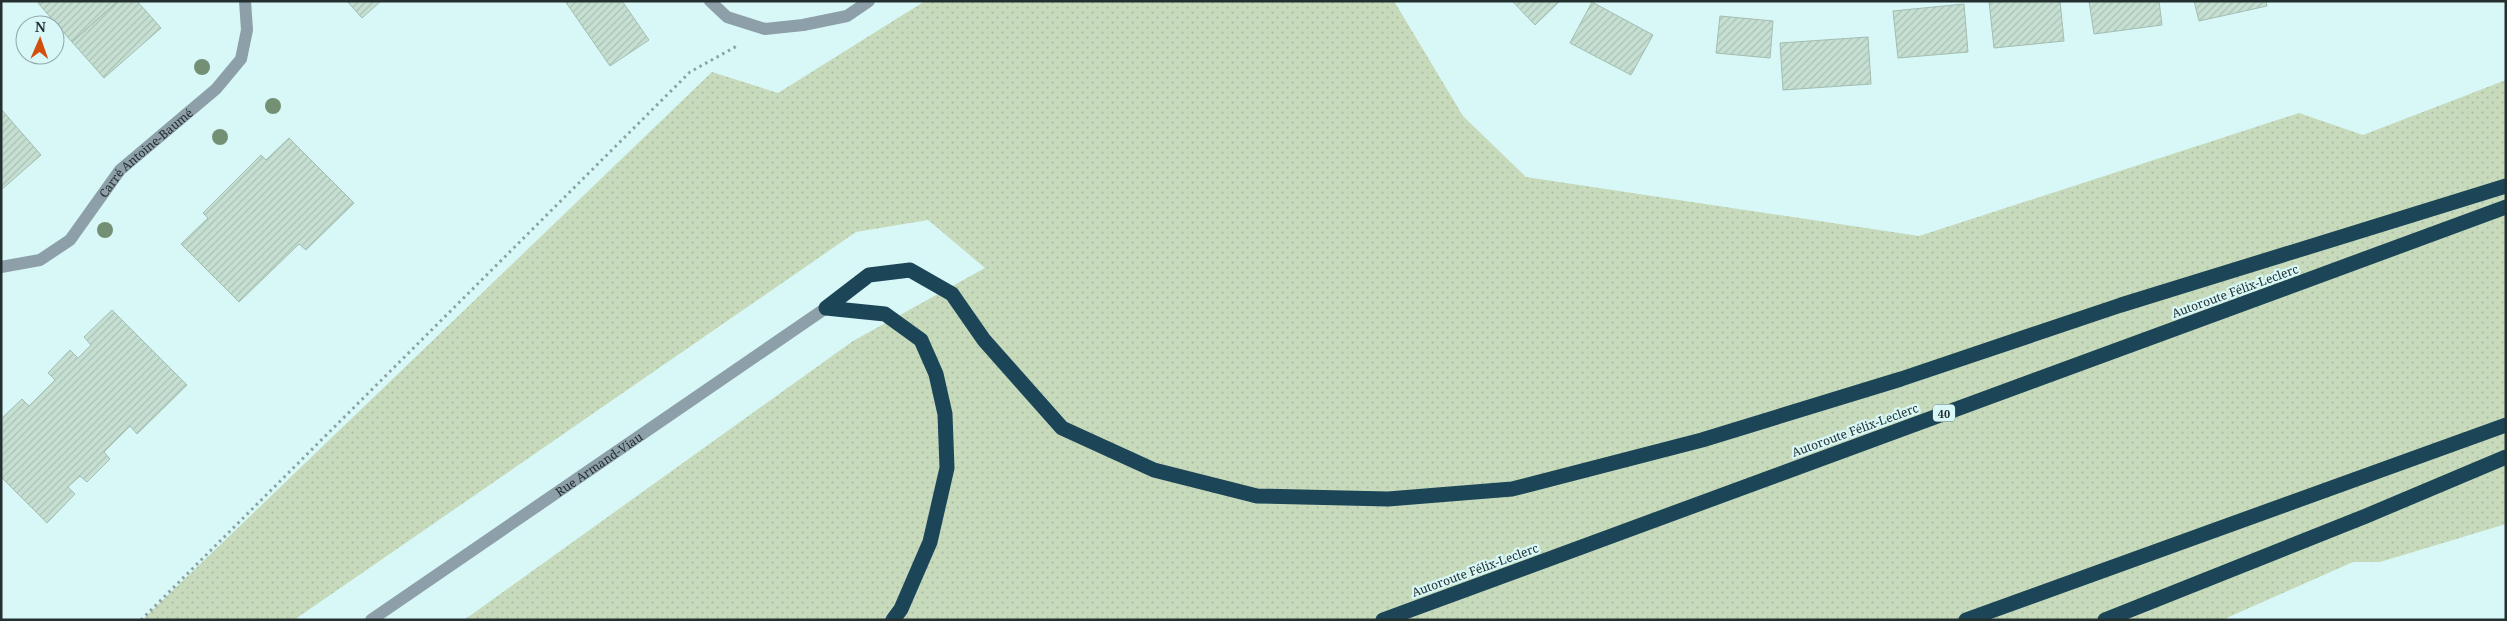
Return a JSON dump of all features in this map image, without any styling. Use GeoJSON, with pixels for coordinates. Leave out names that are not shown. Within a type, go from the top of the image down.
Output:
{"type":"FeatureCollection","features":[{"type":"Feature","properties":{"kind":"highway"},"geometry":{"type":"LineString","coordinates":[[826,308],[869,275],[910,270],[952,294],[984,340],[1062,428],[1154,470],[1257,496],[1388,499],[1512,489],[1702,440],[1901,379],[2121,305],[2506,186]]}},
{"type":"Feature","properties":{"kind":"highway","name":"Autoroute Félix-Leclerc"},"geometry":{"type":"LineString","coordinates":[[1383,620],[2506,207]]}},
{"type":"Feature","properties":{"kind":"highway"},"geometry":{"type":"LineString","coordinates":[[826,308],[885,314],[921,340],[936,374],[946,414],[947,468],[930,542],[901,609],[893,620]]}},
{"type":"Feature","properties":{"kind":"highway"},"geometry":{"type":"LineString","coordinates":[[1966,620],[2506,424]]}},
{"type":"Feature","properties":{"kind":"highway"},"geometry":{"type":"LineString","coordinates":[[2105,620],[2366,516],[2506,457]]}},
{"type":"Feature","properties":{"kind":"street","name":"Carré Antoine-Baumé"},"geometry":{"type":"LineString","coordinates":[[1,267],[40,260],[70,240],[120,170],[216,89],[241,59],[247,30],[246,1]]}},
{"type":"Feature","properties":{"kind":"street"},"geometry":{"type":"LineString","coordinates":[[710,1],[728,17],[765,29],[803,26],[847,16],[868,1]]}},
{"type":"Feature","properties":{"kind":"street","name":"Rue Armand-Viau"},"geometry":{"type":"LineString","coordinates":[[371,620],[826,308]]}},
{"type":"Feature","properties":{"kind":"path"},"geometry":{"type":"LineString","coordinates":[[141,620],[690,72],[765,29]]}},
{"type":"Feature","properties":{"kind":"green space"},"geometry":{"type":"Polygon","coordinates":[[[925,1],[1394,1],[1463,116],[1526,177],[1919,236],[2299,113],[2363,135],[2506,80],[2506,524],[2380,562],[2353,562],[2222,620],[464,620],[853,341],[985,268],[928,220],[856,232],[294,620],[142,620],[712,72],[778,93],[925,1]]]}},
{"type":"Feature","properties":{"kind":"building"},"geometry":{"type":"Polygon","coordinates":[[[41,1],[118,1],[72,42],[65,34],[65,15],[48,15],[38,3],[41,1]]]}},
{"type":"Feature","properties":{"kind":"building"},"geometry":{"type":"Polygon","coordinates":[[[118,1],[137,1],[161,28],[104,78],[72,42],[118,1]]]}},
{"type":"Feature","properties":{"kind":"building"},"geometry":{"type":"Polygon","coordinates":[[[347,1],[381,1],[362,18],[347,1]]]}},
{"type":"Feature","properties":{"kind":"building"},"geometry":{"type":"Polygon","coordinates":[[[565,1],[622,1],[649,40],[610,66],[565,1]]]}},
{"type":"Feature","properties":{"kind":"building"},"geometry":{"type":"Polygon","coordinates":[[[1512,1],[1560,1],[1535,25],[1512,1]]]}},
{"type":"Feature","properties":{"kind":"building"},"geometry":{"type":"Polygon","coordinates":[[[1989,1],[2060,1],[2064,41],[1994,48],[1989,1]]]}},
{"type":"Feature","properties":{"kind":"building"},"geometry":{"type":"Polygon","coordinates":[[[2089,1],[2159,1],[2162,25],[2094,34],[2089,1]]]}},
{"type":"Feature","properties":{"kind":"building"},"geometry":{"type":"Polygon","coordinates":[[[2194,1],[2266,1],[2267,6],[2199,21],[2194,1]]]}},
{"type":"Feature","properties":{"kind":"building"},"geometry":{"type":"Polygon","coordinates":[[[1592,2],[1653,35],[1631,75],[1570,43],[1592,2]]]}},
{"type":"Feature","properties":{"kind":"building"},"geometry":{"type":"Polygon","coordinates":[[[1964,4],[1968,52],[1898,58],[1893,11],[1964,4]]]}},
{"type":"Feature","properties":{"kind":"building"},"geometry":{"type":"Polygon","coordinates":[[[1720,16],[1773,21],[1770,58],[1716,53],[1720,16]]]}},
{"type":"Feature","properties":{"kind":"building"},"geometry":{"type":"Polygon","coordinates":[[[1868,37],[1871,84],[1783,90],[1780,43],[1868,37]]]}},
{"type":"Feature","properties":{"kind":"building"},"geometry":{"type":"Polygon","coordinates":[[[1,109],[41,155],[1,190],[1,109]]]}},
{"type":"Feature","properties":{"kind":"building"},"geometry":{"type":"Polygon","coordinates":[[[289,138],[354,203],[306,250],[299,244],[239,302],[181,244],[208,218],[203,213],[261,155],[266,160],[289,138]]]}},
{"type":"Feature","properties":{"kind":"building"},"geometry":{"type":"Polygon","coordinates":[[[112,310],[187,385],[137,434],[130,426],[104,452],[110,459],[87,482],[80,476],[68,487],[75,494],[47,523],[1,477],[1,419],[22,399],[29,406],[55,380],[48,373],[70,350],[78,358],[91,345],[84,337],[112,310]]]}}]}
